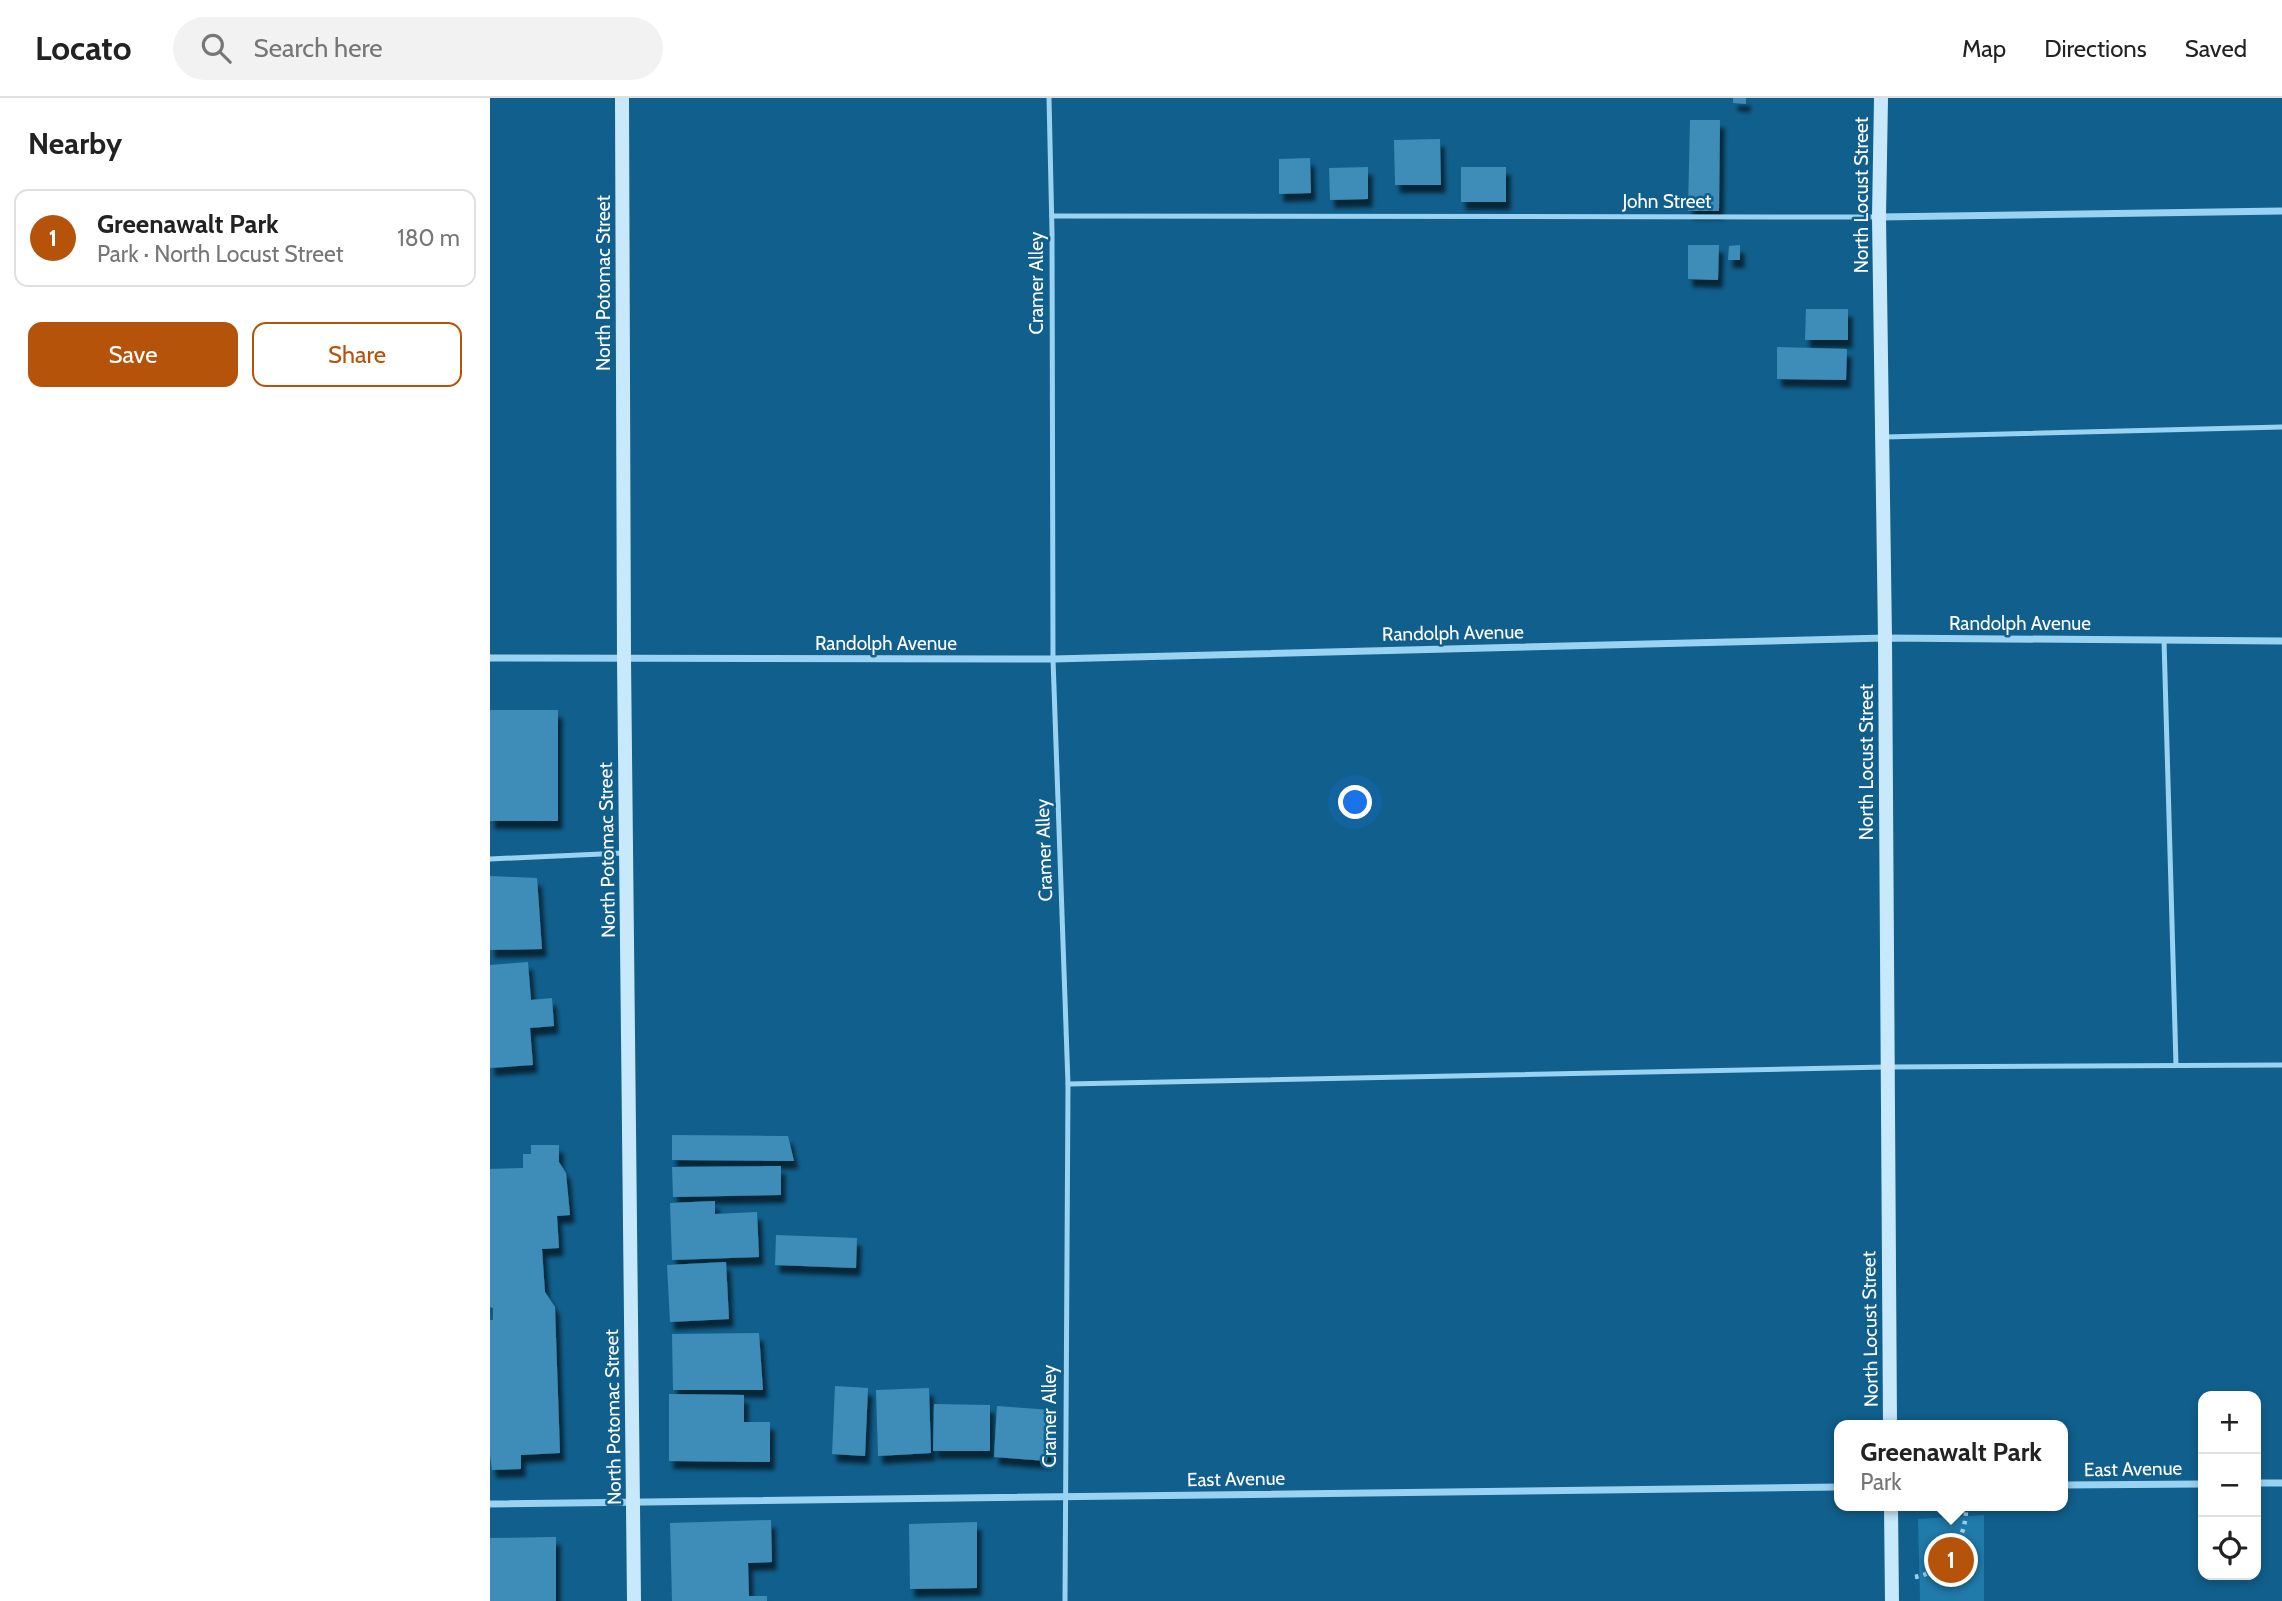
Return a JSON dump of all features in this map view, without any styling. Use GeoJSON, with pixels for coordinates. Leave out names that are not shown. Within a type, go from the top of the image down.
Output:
{"type":"FeatureCollection","features":[{"type":"Feature","properties":{"kind":"main road","name":"North Potomac Street"},"geometry":{"type":"LineString","coordinates":[[622,98],[624,659],[634,1601]]}},
{"type":"Feature","properties":{"kind":"main road","name":"North Locust Street"},"geometry":{"type":"LineString","coordinates":[[1881,98],[1879,217],[1885,638],[1890,1420]]}},
{"type":"Feature","properties":{"kind":"main road"},"geometry":{"type":"LineString","coordinates":[[1891,1511],[1892,1601]]}},
{"type":"Feature","properties":{"kind":"street","name":"John Street"},"geometry":{"type":"LineString","coordinates":[[1879,217],[2282,211]]}},
{"type":"Feature","properties":{"kind":"street","name":"Randolph Avenue"},"geometry":{"type":"LineString","coordinates":[[490,658],[1053,659],[1885,638],[2282,640]]}},
{"type":"Feature","properties":{"kind":"street"},"geometry":{"type":"LineString","coordinates":[[2261,1483],[2282,1483]]}},
{"type":"Feature","properties":{"kind":"street","name":"East Avenue"},"geometry":{"type":"LineString","coordinates":[[2068,1485],[2198,1484]]}},
{"type":"Feature","properties":{"kind":"street","name":"East Avenue"},"geometry":{"type":"LineString","coordinates":[[490,1504],[1834,1488]]}},
{"type":"Feature","properties":{"kind":"lane","name":"Cramer Alley"},"geometry":{"type":"LineString","coordinates":[[1049,98],[1052,216],[1053,659],[1068,1084],[1065,1601]]}},
{"type":"Feature","properties":{"kind":"lane","name":"John Street"},"geometry":{"type":"LineString","coordinates":[[1052,216],[1879,217]]}},
{"type":"Feature","properties":{"kind":"lane"},"geometry":{"type":"LineString","coordinates":[[1882,437],[2282,427]]}},
{"type":"Feature","properties":{"kind":"lane"},"geometry":{"type":"LineString","coordinates":[[2164,640],[2176,1065]]}},
{"type":"Feature","properties":{"kind":"lane"},"geometry":{"type":"LineString","coordinates":[[490,859],[626,853]]}},
{"type":"Feature","properties":{"kind":"lane"},"geometry":{"type":"LineString","coordinates":[[1068,1084],[1886,1067],[2282,1065]]}},
{"type":"Feature","properties":{"kind":"path"},"geometry":{"type":"LineString","coordinates":[[1915,1577],[1938,1566],[1959,1544],[1965,1527],[1966,1511]]}},
{"type":"Feature","properties":{"kind":"shaded area"},"geometry":{"type":"Polygon","coordinates":[[[1984,1515],[1984,1601],[1920,1601],[1918,1519],[1984,1515]]]}},
{"type":"Feature","properties":{"kind":"building"},"geometry":{"type":"Polygon","coordinates":[[[1733,98],[1746,98],[1746,104],[1733,103],[1733,98]]]}},
{"type":"Feature","properties":{"kind":"building"},"geometry":{"type":"Polygon","coordinates":[[[1690,120],[1720,120],[1719,211],[1688,211],[1690,120]]]}},
{"type":"Feature","properties":{"kind":"building"},"geometry":{"type":"Polygon","coordinates":[[[1440,139],[1441,185],[1395,185],[1394,140],[1440,139]]]}},
{"type":"Feature","properties":{"kind":"building"},"geometry":{"type":"Polygon","coordinates":[[[1310,158],[1311,193],[1279,194],[1279,159],[1310,158]]]}},
{"type":"Feature","properties":{"kind":"building"},"geometry":{"type":"Polygon","coordinates":[[[1368,167],[1368,199],[1330,200],[1329,168],[1368,167]]]}},
{"type":"Feature","properties":{"kind":"building"},"geometry":{"type":"Polygon","coordinates":[[[1461,167],[1506,167],[1506,202],[1461,202],[1461,167]]]}},
{"type":"Feature","properties":{"kind":"building"},"geometry":{"type":"Polygon","coordinates":[[[1688,245],[1719,245],[1718,280],[1688,279],[1688,245]]]}},
{"type":"Feature","properties":{"kind":"building"},"geometry":{"type":"Polygon","coordinates":[[[1740,245],[1740,260],[1728,260],[1729,246],[1740,245]]]}},
{"type":"Feature","properties":{"kind":"building"},"geometry":{"type":"Polygon","coordinates":[[[1806,309],[1848,309],[1848,340],[1805,340],[1806,309]]]}},
{"type":"Feature","properties":{"kind":"building"},"geometry":{"type":"Polygon","coordinates":[[[1777,347],[1847,349],[1846,380],[1777,379],[1777,347]]]}},
{"type":"Feature","properties":{"kind":"building"},"geometry":{"type":"Polygon","coordinates":[[[490,710],[558,710],[558,821],[490,821],[490,710]]]}},
{"type":"Feature","properties":{"kind":"building"},"geometry":{"type":"Polygon","coordinates":[[[490,876],[537,878],[542,949],[490,950],[490,876]]]}},
{"type":"Feature","properties":{"kind":"building"},"geometry":{"type":"Polygon","coordinates":[[[528,962],[531,1000],[552,998],[554,1026],[530,1028],[533,1065],[490,1068],[490,965],[528,962]]]}},
{"type":"Feature","properties":{"kind":"building"},"geometry":{"type":"Polygon","coordinates":[[[672,1135],[788,1136],[794,1161],[672,1160],[672,1135]]]}},
{"type":"Feature","properties":{"kind":"building"},"geometry":{"type":"Polygon","coordinates":[[[531,1145],[559,1145],[559,1162],[566,1173],[570,1215],[557,1216],[559,1248],[542,1249],[545,1292],[555,1307],[560,1453],[521,1455],[521,1469],[492,1470],[490,1169],[523,1168],[523,1154],[531,1154],[531,1145]]]}},
{"type":"Feature","properties":{"kind":"building"},"geometry":{"type":"Polygon","coordinates":[[[781,1166],[781,1195],[673,1197],[672,1167],[781,1166]]]}},
{"type":"Feature","properties":{"kind":"building"},"geometry":{"type":"Polygon","coordinates":[[[715,1201],[715,1214],[757,1212],[759,1257],[672,1260],[670,1203],[715,1201]]]}},
{"type":"Feature","properties":{"kind":"building"},"geometry":{"type":"Polygon","coordinates":[[[776,1235],[857,1238],[856,1268],[775,1265],[776,1235]]]}},
{"type":"Feature","properties":{"kind":"building"},"geometry":{"type":"Polygon","coordinates":[[[726,1262],[729,1319],[670,1322],[667,1265],[726,1262]]]}},
{"type":"Feature","properties":{"kind":"building"},"geometry":{"type":"Polygon","coordinates":[[[759,1333],[763,1390],[673,1390],[672,1334],[759,1333]]]}},
{"type":"Feature","properties":{"kind":"building"},"geometry":{"type":"Polygon","coordinates":[[[835,1386],[868,1388],[865,1456],[832,1454],[835,1386]]]}},
{"type":"Feature","properties":{"kind":"building"},"geometry":{"type":"Polygon","coordinates":[[[929,1388],[931,1453],[878,1456],[876,1390],[929,1388]]]}},
{"type":"Feature","properties":{"kind":"building"},"geometry":{"type":"Polygon","coordinates":[[[669,1394],[744,1395],[744,1422],[770,1422],[770,1462],[669,1461],[669,1394]]]}},
{"type":"Feature","properties":{"kind":"building"},"geometry":{"type":"Polygon","coordinates":[[[934,1404],[990,1405],[990,1451],[933,1451],[934,1404]]]}},
{"type":"Feature","properties":{"kind":"building"},"geometry":{"type":"Polygon","coordinates":[[[997,1406],[1051,1410],[1047,1461],[994,1457],[997,1406]]]}},
{"type":"Feature","properties":{"kind":"building"},"geometry":{"type":"Polygon","coordinates":[[[771,1520],[772,1562],[748,1563],[749,1596],[767,1596],[767,1601],[672,1601],[670,1523],[771,1520]]]}},
{"type":"Feature","properties":{"kind":"building"},"geometry":{"type":"Polygon","coordinates":[[[977,1522],[977,1588],[910,1589],[909,1524],[977,1522]]]}},
{"type":"Feature","properties":{"kind":"building"},"geometry":{"type":"Polygon","coordinates":[[[556,1537],[556,1601],[490,1601],[490,1538],[556,1537]]]}},
{"type":"Feature","properties":{"kind":"place","name":"Greenawalt Park"},"geometry":{"type":"Point","coordinates":[1951,1560]}}]}
